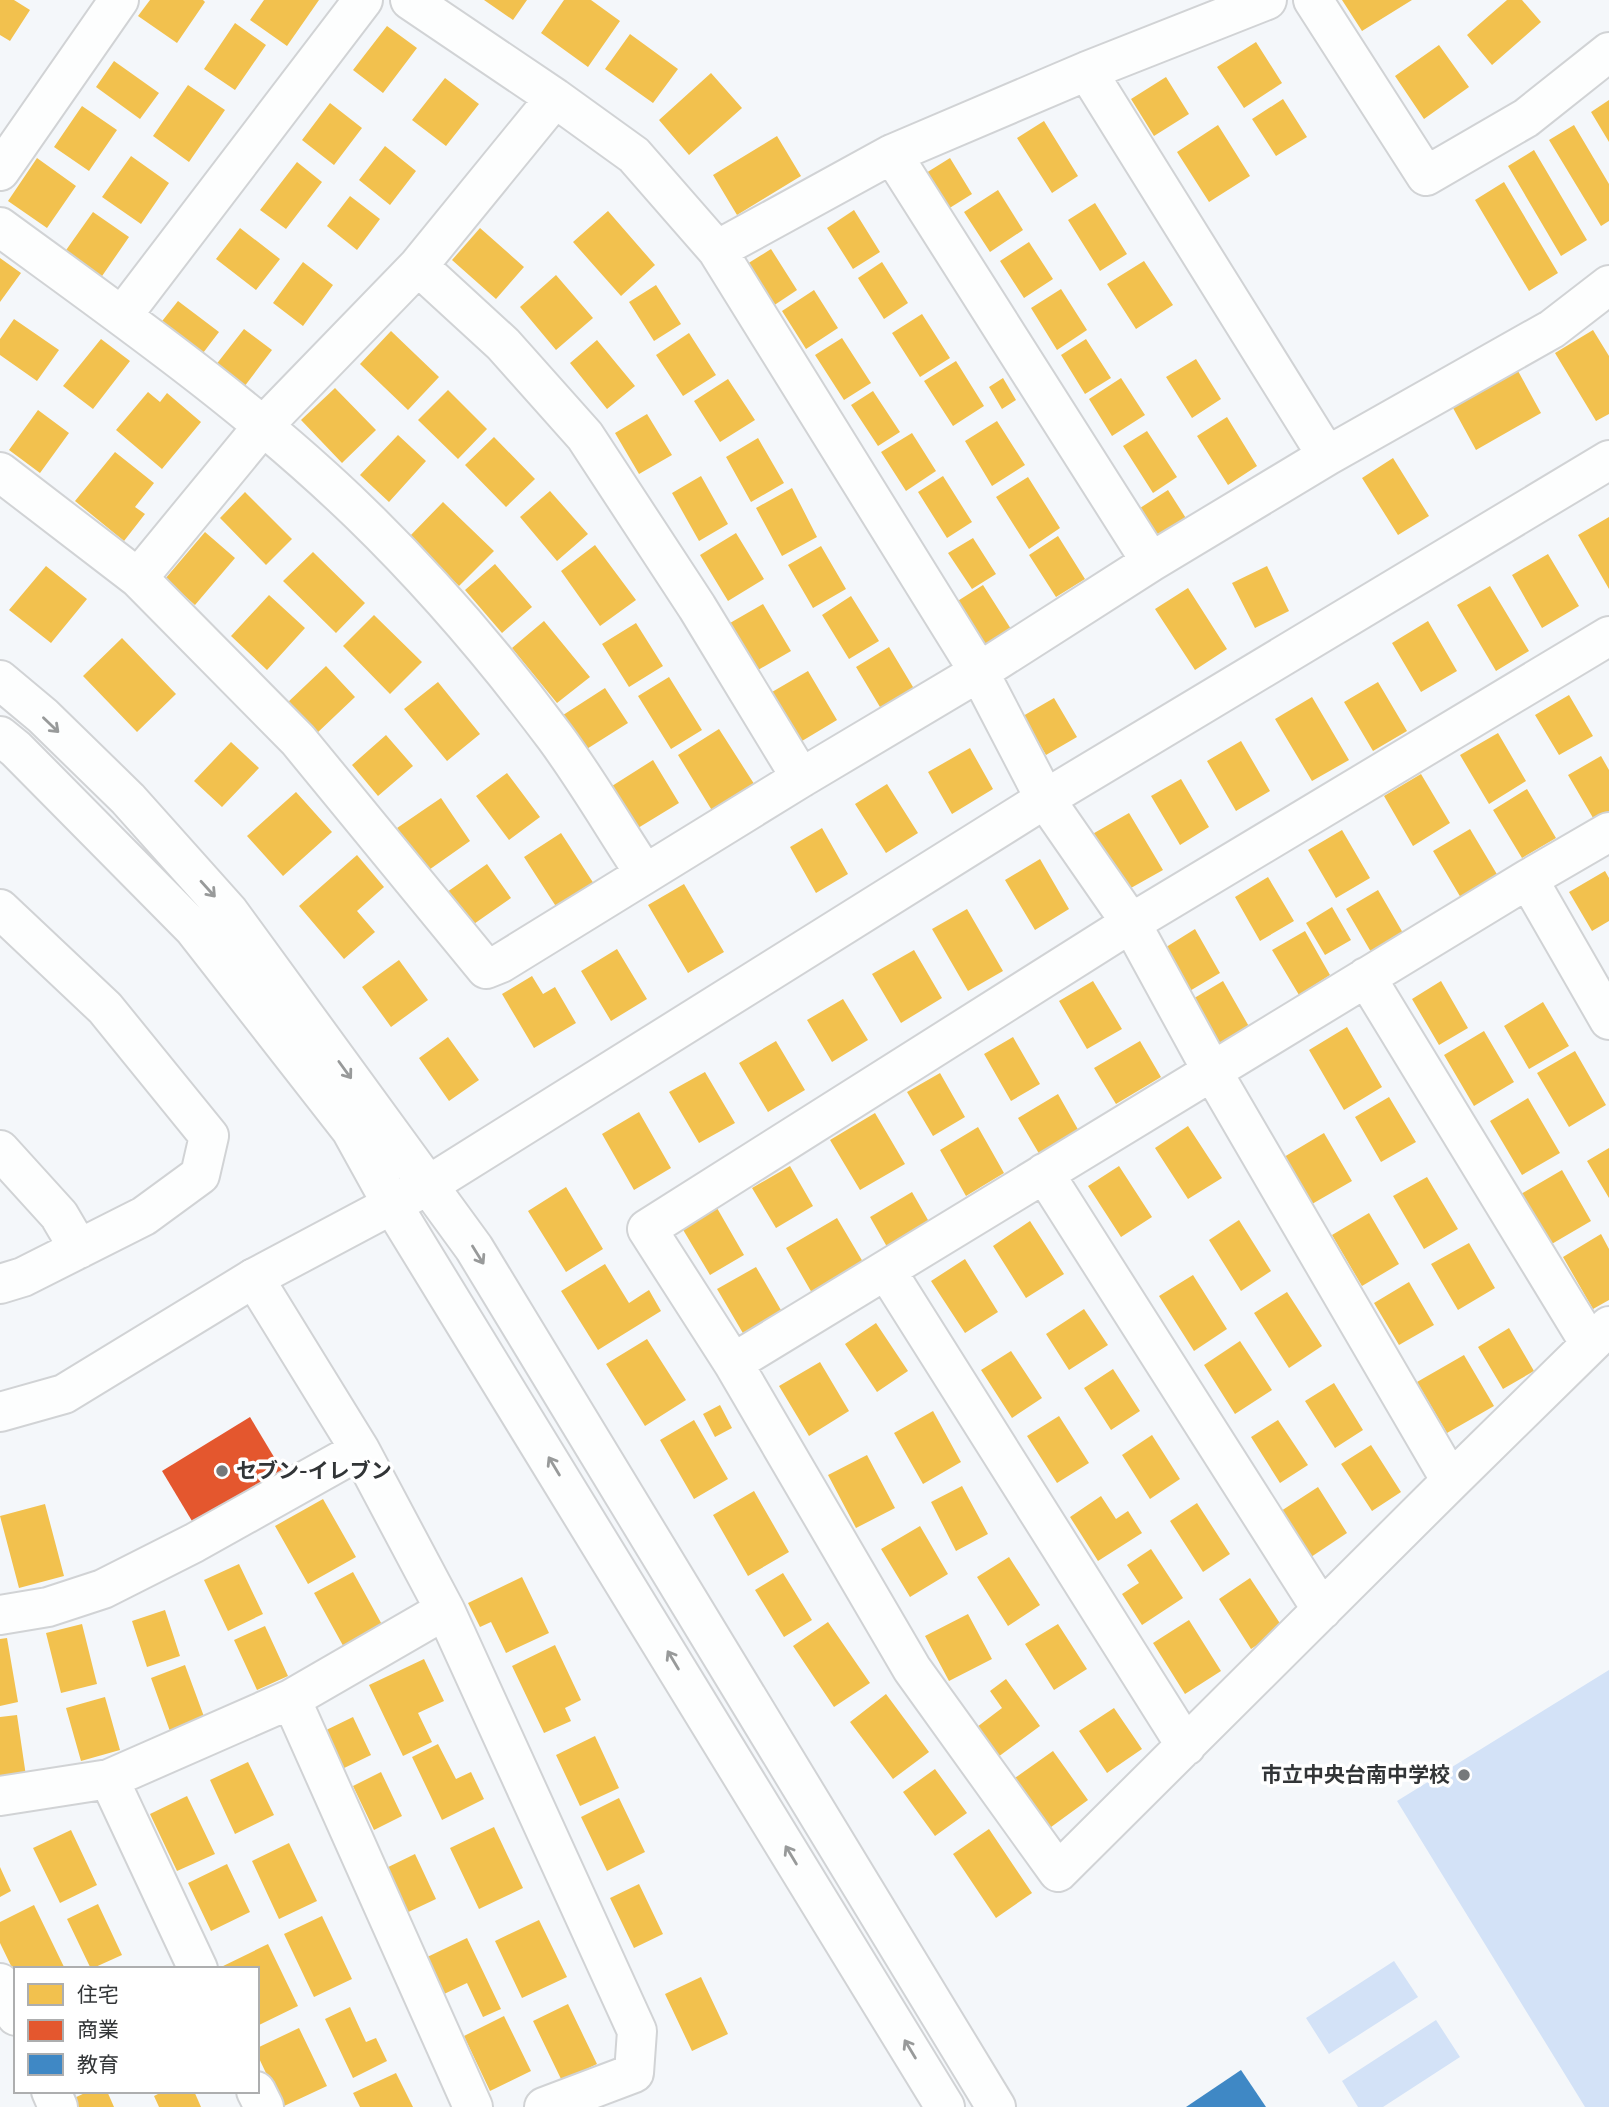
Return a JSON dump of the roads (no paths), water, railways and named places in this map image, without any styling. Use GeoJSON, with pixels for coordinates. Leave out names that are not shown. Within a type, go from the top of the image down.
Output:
{"type":"FeatureCollection","features":[{"type":"Feature","properties":{"kind":"street"},"geometry":{"type":"LineString","coordinates":[[0,171],[119,0]]}},
{"type":"Feature","properties":{"kind":"street"},"geometry":{"type":"LineString","coordinates":[[122,316],[363,0]]}},
{"type":"Feature","properties":{"kind":"street"},"geometry":{"type":"LineString","coordinates":[[410,0],[634,155],[717,250],[979,672],[1045,799],[1131,923],[1212,1071],[1451,1480]]}},
{"type":"Feature","properties":{"kind":"street"},"geometry":{"type":"LineString","coordinates":[[717,250],[892,154],[1087,71],[1267,0]]}},
{"type":"Feature","properties":{"kind":"street"},"geometry":{"type":"LineString","coordinates":[[1313,0],[1426,176],[1526,118],[1609,52]]}},
{"type":"Feature","properties":{"kind":"street"},"geometry":{"type":"LineString","coordinates":[[1087,71],[1327,456]]}},
{"type":"Feature","properties":{"kind":"street"},"geometry":{"type":"LineString","coordinates":[[138,578],[263,426],[418,266],[555,98]]}},
{"type":"Feature","properties":{"kind":"street"},"geometry":{"type":"LineString","coordinates":[[892,154],[1151,562]]}},
{"type":"Feature","properties":{"kind":"street"},"geometry":{"type":"LineString","coordinates":[[0,227],[122,316],[263,426],[360,514],[464,624],[556,738],[645,874]]}},
{"type":"Feature","properties":{"kind":"street"},"geometry":{"type":"LineString","coordinates":[[418,266],[503,344],[585,436],[697,607],[801,778]]}},
{"type":"Feature","properties":{"kind":"street"},"geometry":{"type":"LineString","coordinates":[[0,472],[138,578],[298,740],[486,969],[501,963],[979,672],[1151,562],[1327,456],[1552,329],[1609,285]]}},
{"type":"Feature","properties":{"kind":"street"},"geometry":{"type":"LineString","coordinates":[[0,1412],[64,1394],[254,1278],[427,1186],[1045,799],[1609,460]]}},
{"type":"Feature","properties":{"kind":"street"},"geometry":{"type":"LineString","coordinates":[[1366,977],[1599,1335],[1058,1872],[912,1669],[733,1363],[647,1229],[1131,923],[1607,642]]}},
{"type":"Feature","properties":{"kind":"street"},"geometry":{"type":"LineString","coordinates":[[0,680],[43,716],[128,799],[229,912],[474,1248],[996,2107]]}},
{"type":"Feature","properties":{"kind":"street"},"geometry":{"type":"LineString","coordinates":[[0,736],[194,929],[351,1130],[393,1206],[945,2107]]}},
{"type":"Feature","properties":{"kind":"street"},"geometry":{"type":"LineString","coordinates":[[733,1363],[1609,832]]}},
{"type":"Feature","properties":{"kind":"street"},"geometry":{"type":"LineString","coordinates":[[1528,879],[1609,1020]]}},
{"type":"Feature","properties":{"kind":"street"},"geometry":{"type":"LineString","coordinates":[[0,909],[105,1009],[209,1136],[200,1175],[144,1216],[23,1277],[0,1284]]}},
{"type":"Feature","properties":{"kind":"street"},"geometry":{"type":"LineString","coordinates":[[0,1150],[59,1216],[79,1249]]}},
{"type":"Feature","properties":{"kind":"street"},"geometry":{"type":"LineString","coordinates":[[1044,1173],[1322,1610]]}},
{"type":"Feature","properties":{"kind":"street"},"geometry":{"type":"LineString","coordinates":[[886,1270],[1186,1746]]}},
{"type":"Feature","properties":{"kind":"street"},"geometry":{"type":"LineString","coordinates":[[254,1278],[360,1450],[445,1609],[637,2031],[634,2073],[544,2107]]}},
{"type":"Feature","properties":{"kind":"street"},"geometry":{"type":"LineString","coordinates":[[0,1615],[48,1607],[103,1589],[194,1543],[360,1450]]}},
{"type":"Feature","properties":{"kind":"street"},"geometry":{"type":"LineString","coordinates":[[0,1796],[109,1779],[291,1699],[445,1609]]}},
{"type":"Feature","properties":{"kind":"street"},"geometry":{"type":"LineString","coordinates":[[291,1699],[473,2107]]}},
{"type":"Feature","properties":{"kind":"street"},"geometry":{"type":"LineString","coordinates":[[109,1779],[197,1967]]}},
{"type":"Feature","properties":{"kind":"street"},"geometry":{"type":"LineString","coordinates":[[0,1983],[14,2012]]}},
{"type":"Feature","properties":{"kind":"place","name":"セブン-イレブン"},"geometry":{"type":"Point","coordinates":[222,1471]}},
{"type":"Feature","properties":{"kind":"place","name":"市立中央台南中学校"},"geometry":{"type":"Point","coordinates":[1464,1775]}}]}
